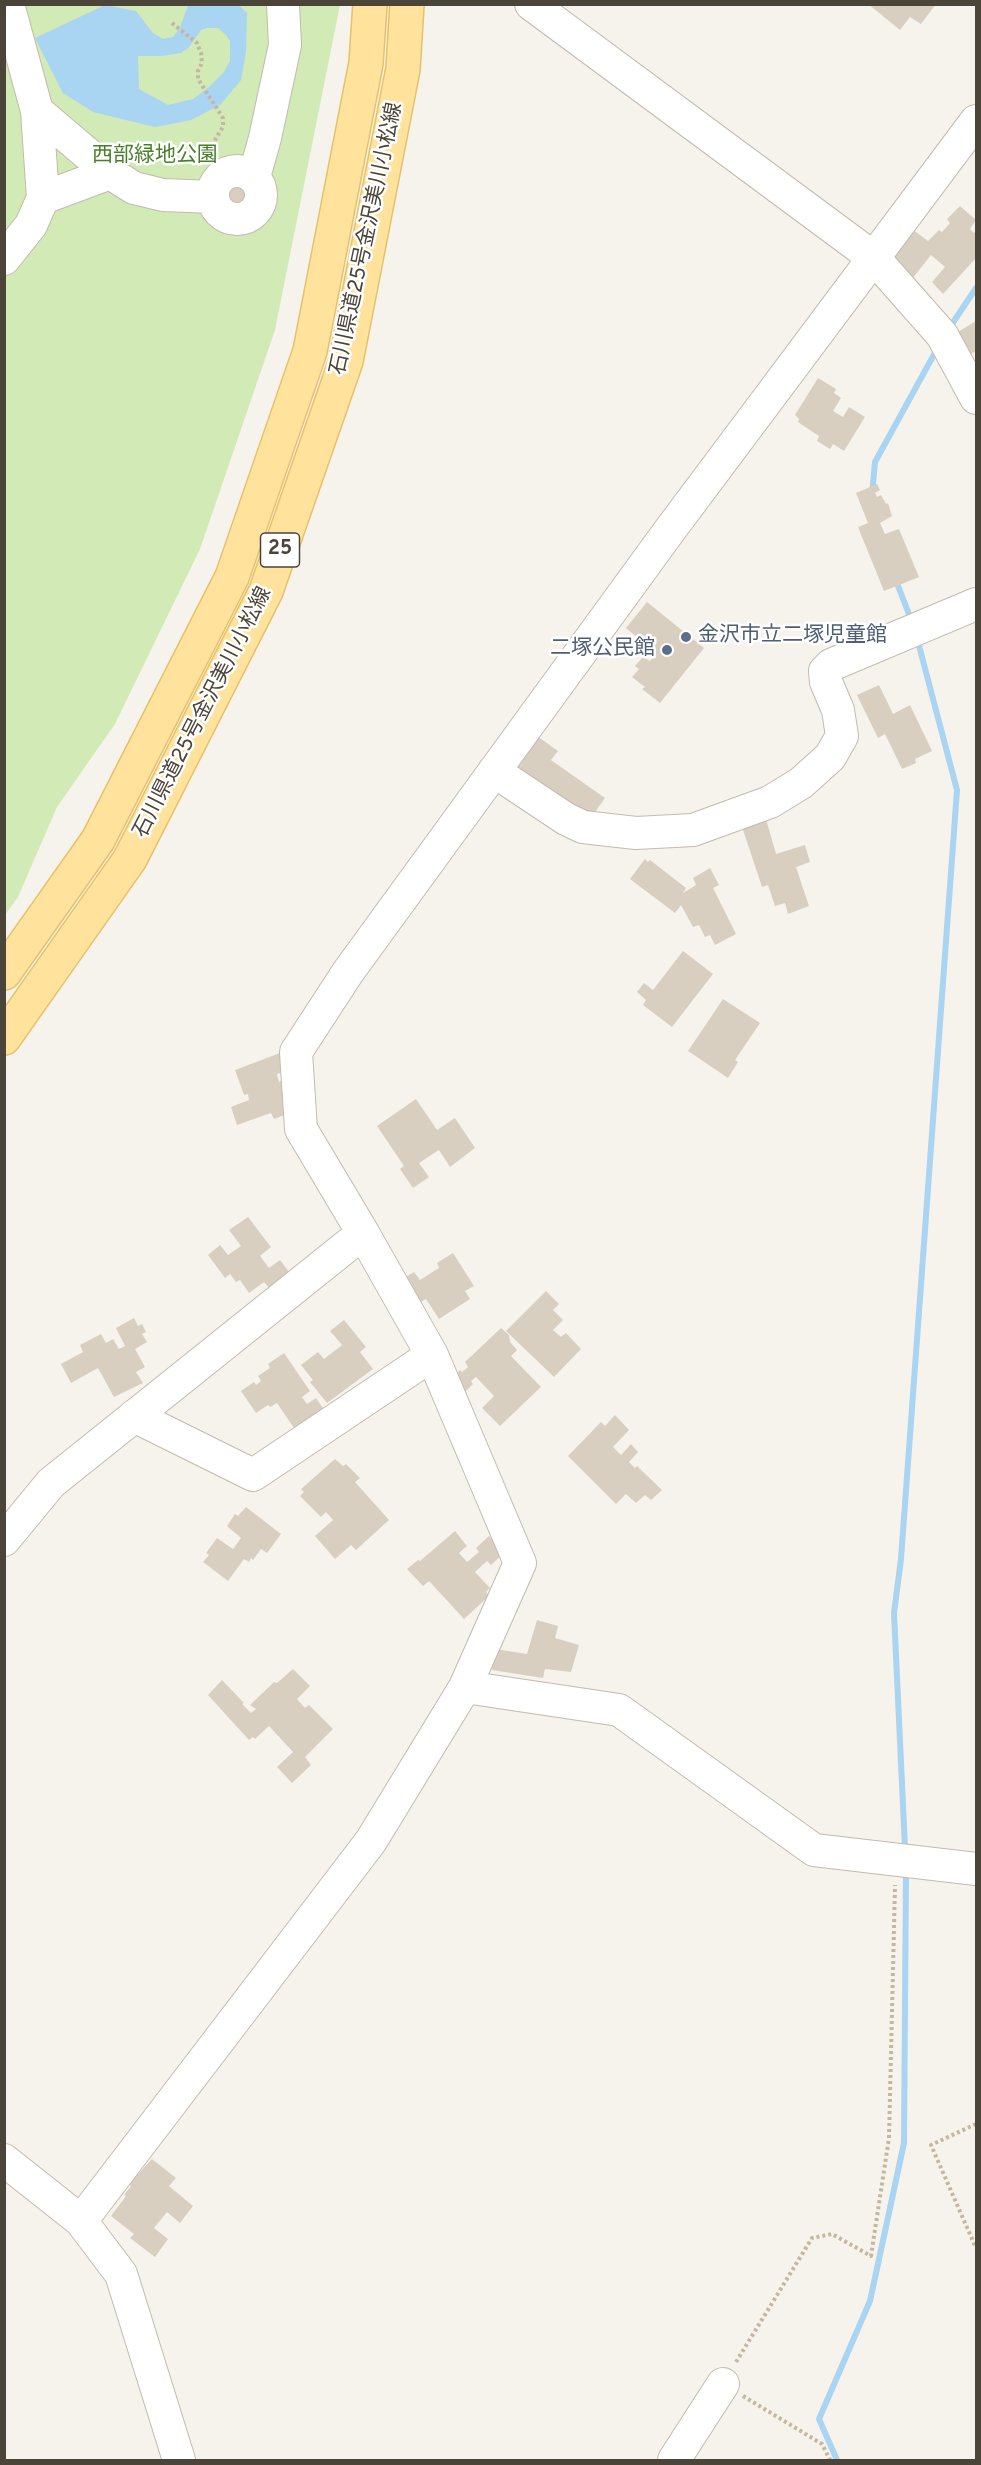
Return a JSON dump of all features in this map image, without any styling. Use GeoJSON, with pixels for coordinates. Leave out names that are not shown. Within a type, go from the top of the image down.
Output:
{"type":"FeatureCollection","features":[{"type":"Feature","properties":{"kind":"main road","name":"石川県道25号金沢美川小松線"},"geometry":{"type":"LineString","coordinates":[[4,973],[98,840],[232,577],[310,351],[366,63],[370,4]]}},
{"type":"Feature","properties":{"kind":"main road","name":"石川県道25号金沢美川小松線"},"geometry":{"type":"LineString","coordinates":[[4,1038],[130,860],[266,591],[346,361],[403,69],[407,4]]}},
{"type":"Feature","properties":{"kind":"street"},"geometry":{"type":"LineString","coordinates":[[4,259],[31,225],[43,198],[37,111],[8,4]]}},
{"type":"Feature","properties":{"kind":"street"},"geometry":{"type":"LineString","coordinates":[[254,177],[266,138],[285,45],[283,4]]}},
{"type":"Feature","properties":{"kind":"street"},"geometry":{"type":"LineString","coordinates":[[531,4],[874,258],[942,334],[976,398]]}},
{"type":"Feature","properties":{"kind":"street"},"geometry":{"type":"LineString","coordinates":[[37,111],[110,173],[134,188],[163,195],[218,186],[239,171],[254,177],[261,191],[259,206],[248,217],[241,219],[226,217],[219,212],[218,186]]}},
{"type":"Feature","properties":{"kind":"street"},"geometry":{"type":"LineString","coordinates":[[81,2221],[371,1841],[465,1687],[520,1563],[432,1355],[301,1129],[296,1052],[348,972],[667,534],[976,121]]}},
{"type":"Feature","properties":{"kind":"street"},"geometry":{"type":"LineString","coordinates":[[43,198],[110,173]]}},
{"type":"Feature","properties":{"kind":"street"},"geometry":{"type":"LineString","coordinates":[[494,771],[566,819],[583,827],[636,833],[693,830],[770,802],[801,783],[830,757],[842,736],[838,710],[826,682],[825,671],[831,665],[976,604]]}},
{"type":"Feature","properties":{"kind":"street"},"geometry":{"type":"LineString","coordinates":[[8,1530],[51,1483],[363,1233]]}},
{"type":"Feature","properties":{"kind":"street"},"geometry":{"type":"LineString","coordinates":[[134,1416],[254,1475],[432,1355]]}},
{"type":"Feature","properties":{"kind":"street"},"geometry":{"type":"LineString","coordinates":[[465,1687],[619,1710],[814,1850],[976,1869]]}},
{"type":"Feature","properties":{"kind":"street"},"geometry":{"type":"LineString","coordinates":[[4,2160],[81,2221],[121,2274],[179,2460]]}},
{"type":"Feature","properties":{"kind":"street"},"geometry":{"type":"LineString","coordinates":[[674,2460],[723,2384]]}},
{"type":"Feature","properties":{"kind":"path"},"geometry":{"type":"LineString","coordinates":[[172,23],[197,43],[202,63],[198,71],[198,79],[223,118],[223,128],[212,150],[218,186]]}},
{"type":"Feature","properties":{"kind":"path"},"geometry":{"type":"LineString","coordinates":[[830,2460],[822,2444],[723,2384],[812,2238],[832,2234],[871,2256],[889,2138],[895,1859]]}},
{"type":"Feature","properties":{"kind":"path"},"geometry":{"type":"LineString","coordinates":[[976,2124],[931,2145],[976,2248]]}},
{"type":"Feature","properties":{"kind":"green space","name":"西部緑地公園"},"geometry":{"type":"Polygon","coordinates":[[[5,5],[340,5],[275,330],[200,549],[115,724],[57,807],[18,897],[5,915],[5,5]]]}},
{"type":"Feature","properties":{"kind":"water"},"geometry":{"type":"Polygon","coordinates":[[[105,5],[136,11],[153,33],[163,39],[173,37],[180,28],[188,5],[239,5],[247,13],[246,52],[241,80],[220,105],[191,120],[155,127],[93,112],[63,93],[35,38],[105,5]],[[218,28],[201,30],[189,47],[181,53],[138,56],[139,89],[168,105],[193,99],[209,87],[224,72],[230,61],[230,41],[218,28]]]}},
{"type":"Feature","properties":{"kind":"building"},"geometry":{"type":"Polygon","coordinates":[[[868,4],[936,4],[921,24],[910,17],[900,30],[868,4]]]}},
{"type":"Feature","properties":{"kind":"building"},"geometry":{"type":"Polygon","coordinates":[[[237,183],[252,193],[252,206],[235,210],[223,202],[224,191],[237,183]]]}},
{"type":"Feature","properties":{"kind":"building"},"geometry":{"type":"Polygon","coordinates":[[[960,206],[976,220],[970,229],[974,233],[976,231],[976,258],[943,294],[932,282],[945,267],[931,255],[912,279],[887,254],[908,226],[928,241],[939,230],[942,232],[950,223],[947,219],[960,206]]]}},
{"type":"Feature","properties":{"kind":"building"},"geometry":{"type":"Polygon","coordinates":[[[976,321],[976,351],[961,360],[948,338],[976,321]]]}},
{"type":"Feature","properties":{"kind":"building"},"geometry":{"type":"Polygon","coordinates":[[[818,378],[836,389],[834,393],[841,398],[833,411],[843,417],[849,407],[865,417],[844,451],[833,444],[830,449],[817,441],[819,436],[798,422],[799,419],[795,415],[818,378]]]}},
{"type":"Feature","properties":{"kind":"building"},"geometry":{"type":"Polygon","coordinates":[[[877,484],[880,490],[875,493],[877,497],[881,495],[886,504],[888,503],[892,516],[880,523],[885,534],[899,529],[919,577],[884,591],[858,527],[868,523],[856,493],[877,484]]]}},
{"type":"Feature","properties":{"kind":"building"},"geometry":{"type":"Polygon","coordinates":[[[647,602],[704,648],[660,703],[642,689],[645,687],[632,677],[639,669],[635,666],[643,657],[650,661],[656,653],[626,628],[647,602]]]}},
{"type":"Feature","properties":{"kind":"building"},"geometry":{"type":"Polygon","coordinates":[[[879,685],[893,714],[910,705],[932,751],[915,759],[916,763],[902,769],[885,734],[878,738],[857,695],[879,685]]]}},
{"type":"Feature","properties":{"kind":"building"},"geometry":{"type":"Polygon","coordinates":[[[537,736],[558,751],[551,760],[605,798],[576,839],[502,786],[537,736]]]}},
{"type":"Feature","properties":{"kind":"building"},"geometry":{"type":"Polygon","coordinates":[[[766,819],[776,854],[805,845],[810,862],[796,867],[809,906],[788,914],[785,903],[775,906],[768,885],[762,887],[742,827],[766,819]]]}},
{"type":"Feature","properties":{"kind":"building"},"geometry":{"type":"Polygon","coordinates":[[[645,859],[648,862],[650,860],[686,888],[683,893],[696,885],[693,878],[710,868],[719,885],[713,888],[736,934],[715,945],[710,935],[705,937],[699,925],[693,927],[681,905],[675,913],[630,879],[645,859]]]}},
{"type":"Feature","properties":{"kind":"building"},"geometry":{"type":"Polygon","coordinates":[[[683,951],[713,974],[672,1027],[643,1005],[646,1000],[637,992],[644,983],[653,990],[683,951]]]}},
{"type":"Feature","properties":{"kind":"building"},"geometry":{"type":"Polygon","coordinates":[[[723,999],[760,1023],[735,1060],[738,1062],[728,1078],[688,1051],[723,999]]]}},
{"type":"Feature","properties":{"kind":"building"},"geometry":{"type":"Polygon","coordinates":[[[280,1053],[287,1071],[277,1074],[279,1082],[283,1080],[295,1111],[274,1119],[271,1113],[237,1125],[231,1107],[249,1100],[248,1094],[244,1095],[235,1070],[280,1053]]]}},
{"type":"Feature","properties":{"kind":"building"},"geometry":{"type":"Polygon","coordinates":[[[416,1099],[437,1130],[455,1118],[475,1148],[450,1167],[439,1150],[419,1163],[429,1177],[413,1188],[400,1169],[404,1166],[377,1126],[416,1099]]]}},
{"type":"Feature","properties":{"kind":"building"},"geometry":{"type":"Polygon","coordinates":[[[248,1217],[271,1247],[260,1256],[269,1268],[280,1260],[292,1276],[272,1291],[264,1282],[249,1293],[240,1280],[236,1282],[230,1274],[225,1278],[208,1255],[220,1245],[228,1255],[241,1246],[229,1230],[248,1217]]]}},
{"type":"Feature","properties":{"kind":"building"},"geometry":{"type":"Polygon","coordinates":[[[453,1253],[474,1286],[465,1291],[470,1299],[439,1319],[426,1299],[421,1302],[401,1280],[414,1272],[420,1280],[439,1268],[437,1263],[453,1253]]]}},
{"type":"Feature","properties":{"kind":"building"},"geometry":{"type":"Polygon","coordinates":[[[546,1291],[559,1304],[553,1310],[563,1320],[553,1330],[561,1337],[566,1333],[581,1349],[554,1377],[506,1331],[546,1291]]]}},
{"type":"Feature","properties":{"kind":"building"},"geometry":{"type":"Polygon","coordinates":[[[134,1318],[138,1326],[142,1324],[146,1332],[142,1334],[147,1342],[135,1349],[145,1367],[136,1372],[143,1383],[114,1397],[98,1368],[71,1383],[61,1364],[83,1352],[80,1345],[101,1334],[106,1343],[113,1339],[119,1349],[125,1346],[116,1328],[134,1318]]]}},
{"type":"Feature","properties":{"kind":"building"},"geometry":{"type":"Polygon","coordinates":[[[344,1320],[366,1347],[360,1352],[373,1369],[327,1403],[310,1382],[313,1380],[301,1365],[318,1352],[324,1359],[342,1345],[330,1331],[344,1320]]]}},
{"type":"Feature","properties":{"kind":"building"},"geometry":{"type":"Polygon","coordinates":[[[501,1328],[509,1335],[510,1342],[517,1350],[511,1356],[541,1387],[500,1426],[482,1408],[494,1396],[476,1377],[471,1381],[473,1384],[463,1394],[450,1380],[460,1370],[462,1372],[468,1367],[465,1362],[501,1328]]]}},
{"type":"Feature","properties":{"kind":"building"},"geometry":{"type":"Polygon","coordinates":[[[284,1353],[310,1391],[302,1397],[307,1404],[316,1398],[325,1411],[296,1431],[277,1403],[270,1407],[268,1405],[256,1413],[241,1391],[254,1382],[256,1385],[261,1381],[258,1376],[270,1368],[268,1364],[284,1353]]]}},
{"type":"Feature","properties":{"kind":"building"},"geometry":{"type":"Polygon","coordinates":[[[615,1415],[629,1430],[613,1447],[621,1455],[631,1444],[638,1452],[629,1462],[635,1468],[637,1466],[662,1490],[651,1500],[645,1495],[636,1503],[626,1494],[616,1504],[568,1456],[601,1422],[605,1426],[615,1415]]]}},
{"type":"Feature","properties":{"kind":"building"},"geometry":{"type":"Polygon","coordinates":[[[335,1459],[343,1466],[346,1464],[360,1478],[355,1482],[389,1520],[356,1550],[351,1545],[335,1559],[315,1536],[333,1520],[326,1512],[321,1517],[300,1496],[304,1492],[301,1489],[335,1459]]]}},
{"type":"Feature","properties":{"kind":"building"},"geometry":{"type":"Polygon","coordinates":[[[246,1507],[281,1534],[267,1553],[261,1549],[253,1560],[251,1558],[249,1562],[244,1559],[228,1581],[203,1562],[209,1555],[206,1553],[217,1538],[233,1549],[241,1538],[227,1526],[235,1514],[238,1516],[246,1507]]]}},
{"type":"Feature","properties":{"kind":"building"},"geometry":{"type":"Polygon","coordinates":[[[455,1531],[467,1546],[459,1553],[467,1562],[479,1552],[476,1548],[489,1536],[504,1553],[491,1565],[487,1561],[475,1572],[490,1588],[486,1592],[489,1596],[464,1619],[429,1581],[423,1586],[407,1569],[455,1531]]]}},
{"type":"Feature","properties":{"kind":"building"},"geometry":{"type":"Polygon","coordinates":[[[537,1620],[558,1626],[555,1638],[579,1645],[571,1672],[545,1669],[543,1678],[492,1670],[495,1649],[527,1654],[537,1620]]]}},
{"type":"Feature","properties":{"kind":"building"},"geometry":{"type":"Polygon","coordinates":[[[293,1669],[310,1686],[297,1699],[305,1708],[309,1705],[333,1729],[305,1757],[311,1765],[292,1783],[277,1767],[293,1752],[269,1726],[255,1739],[253,1737],[249,1740],[208,1695],[222,1680],[251,1713],[256,1709],[250,1705],[274,1682],[277,1683],[293,1669]]]}},
{"type":"Feature","properties":{"kind":"building"},"geometry":{"type":"Polygon","coordinates":[[[152,2159],[176,2178],[169,2186],[193,2206],[180,2223],[167,2212],[154,2228],[168,2239],[155,2257],[130,2238],[134,2234],[111,2216],[126,2196],[124,2195],[131,2186],[129,2184],[152,2159]]]}},
{"type":"Feature","properties":{"kind":"waterway"},"geometry":{"type":"LineString","coordinates":[[948,330],[976,288]]}},
{"type":"Feature","properties":{"kind":"waterway"},"geometry":{"type":"LineString","coordinates":[[872,494],[875,462],[937,349]]}},
{"type":"Feature","properties":{"kind":"waterway"},"geometry":{"type":"LineString","coordinates":[[895,578],[912,622]]}},
{"type":"Feature","properties":{"kind":"waterway"},"geometry":{"type":"LineString","coordinates":[[905,1848],[894,1613],[901,1559],[957,790],[917,638]]}},
{"type":"Feature","properties":{"kind":"waterway"},"geometry":{"type":"LineString","coordinates":[[837,2460],[819,2419],[870,2301],[904,2143],[906,1871]]}},
{"type":"Feature","properties":{"kind":"place","name":"金沢市立二塚児童館"},"geometry":{"type":"Point","coordinates":[686,637]}},
{"type":"Feature","properties":{"kind":"place","name":"二塚公民館"},"geometry":{"type":"Point","coordinates":[667,650]}}]}
